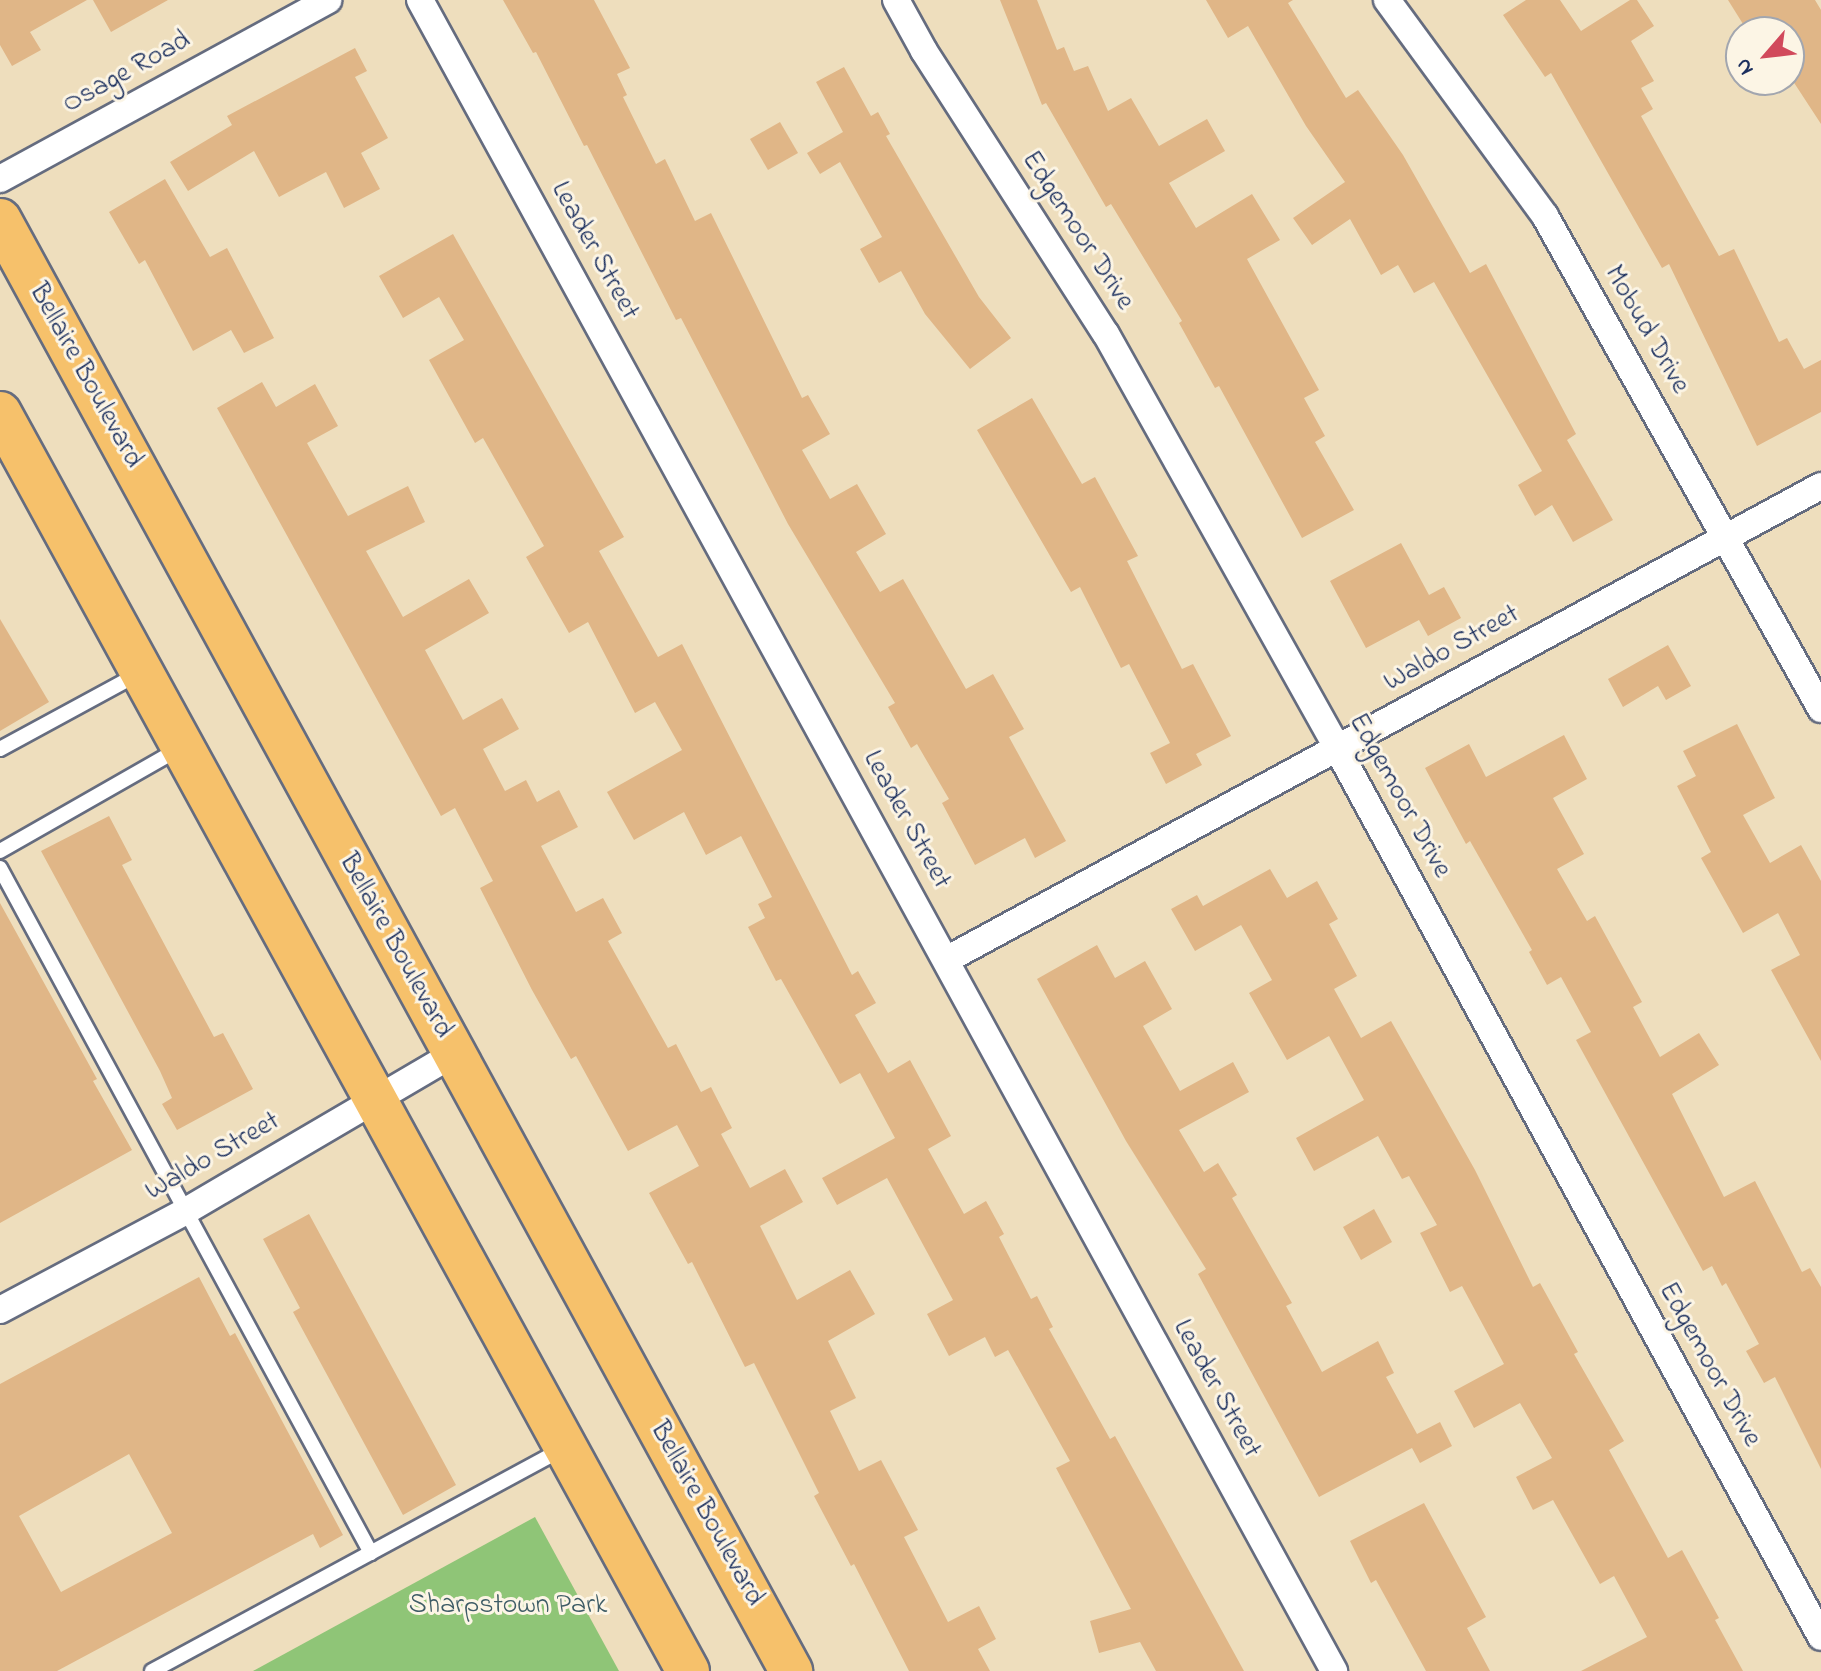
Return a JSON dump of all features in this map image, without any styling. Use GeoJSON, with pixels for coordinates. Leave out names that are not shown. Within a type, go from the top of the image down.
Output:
{"type":"FeatureCollection","features":[{"type":"Feature","properties":{"kind":"main road","name":"Bellaire Boulevard"},"geometry":{"type":"LineString","coordinates":[[0,220],[791,1671]]}},
{"type":"Feature","properties":{"kind":"main road"},"geometry":{"type":"LineString","coordinates":[[0,413],[688,1671]]}},
{"type":"Feature","properties":{"kind":"street","name":"Osage Road"},"geometry":{"type":"LineString","coordinates":[[0,179],[328,0]]}},
{"type":"Feature","properties":{"kind":"street","name":"Leader Street"},"geometry":{"type":"LineString","coordinates":[[420,0],[1334,1671]]}},
{"type":"Feature","properties":{"kind":"street","name":"Edgemoor Drive"},"geometry":{"type":"LineString","coordinates":[[896,0],[924,51],[1106,334],[1337,748],[1821,1637]]}},
{"type":"Feature","properties":{"kind":"street","name":"Mobud Drive"},"geometry":{"type":"LineString","coordinates":[[1387,0],[1545,216],[1821,709]]}},
{"type":"Feature","properties":{"kind":"street","name":"Waldo Street"},"geometry":{"type":"LineString","coordinates":[[946,960],[1821,486]]}},
{"type":"Feature","properties":{"kind":"street","name":"Waldo Street"},"geometry":{"type":"LineString","coordinates":[[0,1310],[186,1211],[454,1054]]}},
{"type":"Feature","properties":{"kind":"lane"},"geometry":{"type":"LineString","coordinates":[[0,749],[142,672]]}},
{"type":"Feature","properties":{"kind":"lane"},"geometry":{"type":"LineString","coordinates":[[0,851],[183,747]]}},
{"type":"Feature","properties":{"kind":"lane"},"geometry":{"type":"LineString","coordinates":[[0,868],[66,984],[371,1553]]}},
{"type":"Feature","properties":{"kind":"lane"},"geometry":{"type":"LineString","coordinates":[[152,1671],[565,1447]]}},
{"type":"Feature","properties":{"kind":"green space","name":"Sharpstown Park"},"geometry":{"type":"Polygon","coordinates":[[[535,1517],[619,1671],[253,1671],[535,1517]]]}},
{"type":"Feature","properties":{"kind":"building"},"geometry":{"type":"Polygon","coordinates":[[[0,0],[87,0],[30,32],[41,50],[12,66],[0,45],[0,0]]]}},
{"type":"Feature","properties":{"kind":"building"},"geometry":{"type":"Polygon","coordinates":[[[93,0],[168,0],[111,32],[93,0]]]}},
{"type":"Feature","properties":{"kind":"building"},"geometry":{"type":"Polygon","coordinates":[[[503,0],[594,0],[630,68],[617,74],[627,95],[623,97],[656,164],[665,159],[695,221],[711,213],[802,398],[808,395],[830,434],[802,450],[830,499],[857,484],[886,534],[856,552],[880,592],[903,579],[966,689],[993,674],[1024,729],[1009,737],[1066,841],[1035,858],[1025,838],[975,865],[942,803],[949,799],[917,744],[911,748],[888,707],[895,703],[788,524],[681,318],[676,320],[587,145],[584,146],[536,52],[533,53],[503,0]]]}},
{"type":"Feature","properties":{"kind":"building"},"geometry":{"type":"Polygon","coordinates":[[[1000,0],[1037,0],[1057,50],[1064,47],[1074,71],[1088,66],[1108,111],[1131,98],[1159,146],[1207,119],[1225,151],[1169,183],[1196,228],[1252,194],[1280,240],[1247,259],[1319,390],[1304,398],[1325,436],[1315,442],[1354,510],[1302,538],[1219,386],[1215,388],[1179,323],[1182,321],[1111,204],[1106,207],[1046,103],[1042,105],[1000,0]]]}},
{"type":"Feature","properties":{"kind":"building"},"geometry":{"type":"Polygon","coordinates":[[[1206,0],[1293,0],[1288,3],[1346,98],[1358,90],[1403,155],[1470,273],[1486,264],[1576,434],[1567,440],[1613,520],[1573,542],[1552,505],[1535,516],[1518,485],[1542,471],[1434,282],[1414,293],[1398,265],[1381,275],[1350,219],[1312,245],[1293,218],[1345,182],[1306,126],[1248,26],[1228,38],[1206,0]]]}},
{"type":"Feature","properties":{"kind":"building"},"geometry":{"type":"Polygon","coordinates":[[[1526,0],[1560,0],[1581,31],[1630,0],[1637,0],[1654,26],[1631,41],[1654,81],[1641,88],[1653,109],[1641,116],[1719,256],[1734,249],[1779,342],[1787,338],[1804,369],[1821,360],[1821,412],[1757,446],[1669,264],[1662,268],[1551,73],[1545,77],[1503,15],[1526,0]]]}},
{"type":"Feature","properties":{"kind":"building"},"geometry":{"type":"Polygon","coordinates":[[[1728,0],[1815,0],[1821,10],[1821,124],[1803,96],[1805,16],[1738,16],[1728,0]]]}},
{"type":"Feature","properties":{"kind":"building"},"geometry":{"type":"Polygon","coordinates":[[[355,48],[367,71],[355,77],[388,138],[361,153],[380,189],[344,208],[326,172],[279,197],[254,151],[188,191],[170,162],[232,125],[227,116],[355,48]]]}},
{"type":"Feature","properties":{"kind":"building"},"geometry":{"type":"Polygon","coordinates":[[[844,67],[871,116],[878,112],[890,134],[886,136],[979,297],[1011,338],[970,369],[925,314],[901,271],[879,283],[860,249],[882,237],[840,162],[820,174],[807,153],[843,132],[816,82],[844,67]]]}},
{"type":"Feature","properties":{"kind":"building"},"geometry":{"type":"Polygon","coordinates":[[[780,122],[798,153],[768,170],[750,139],[780,122]]]}},
{"type":"Feature","properties":{"kind":"building"},"geometry":{"type":"Polygon","coordinates":[[[165,179],[210,257],[227,248],[274,338],[244,353],[231,330],[193,351],[145,260],[139,264],[109,212],[165,179]]]}},
{"type":"Feature","properties":{"kind":"building"},"geometry":{"type":"Polygon","coordinates":[[[453,234],[624,537],[599,551],[658,657],[682,644],[852,975],[858,971],[876,1003],[855,1015],[888,1073],[910,1060],[951,1136],[928,1149],[964,1214],[986,1201],[1004,1234],[999,1237],[1031,1299],[1037,1296],[1053,1327],[1049,1329],[1110,1439],[1115,1436],[1244,1671],[1156,1671],[1140,1642],[1099,1653],[1090,1621],[1131,1609],[1056,1468],[1070,1461],[1008,1350],[995,1357],[985,1337],[949,1356],[927,1314],[953,1300],[887,1178],[837,1205],[822,1178],[895,1138],[860,1073],[840,1084],[781,979],[776,981],[748,927],[765,918],[758,904],[772,897],[741,836],[706,855],[684,812],[634,840],[607,792],[682,750],[655,702],[635,713],[588,622],[569,633],[526,557],[544,546],[483,438],[475,443],[429,360],[464,340],[439,297],[403,318],[379,276],[453,234]]]}},
{"type":"Feature","properties":{"kind":"building"},"geometry":{"type":"Polygon","coordinates":[[[262,382],[276,407],[315,384],[338,426],[307,443],[348,516],[408,486],[425,522],[366,551],[403,617],[469,579],[489,613],[425,650],[463,720],[502,698],[519,729],[483,749],[505,791],[526,780],[537,802],[559,790],[578,827],[541,846],[576,912],[603,898],[622,933],[608,941],[668,1048],[676,1044],[701,1092],[711,1087],[732,1128],[721,1134],[750,1188],[785,1169],[803,1202],[760,1226],[797,1300],[850,1270],[875,1314],[828,1341],[856,1398],[830,1411],[859,1471],[881,1460],[918,1530],[904,1537],[948,1622],[979,1606],[996,1639],[978,1649],[990,1671],[909,1671],[854,1564],[851,1566],[814,1496],[819,1493],[754,1363],[745,1367],[692,1262],[688,1264],[649,1193],[699,1166],[677,1125],[628,1151],[576,1056],[571,1059],[532,990],[480,888],[493,881],[455,808],[441,816],[217,408],[262,382]]]}},
{"type":"Feature","properties":{"kind":"building"},"geometry":{"type":"Polygon","coordinates":[[[1032,398],[1082,484],[1095,477],[1138,556],[1127,561],[1182,669],[1193,664],[1231,736],[1196,754],[1202,765],[1166,784],[1150,753],[1170,743],[1129,664],[1121,668],[1080,587],[1071,592],[977,430],[1032,398]]]}},
{"type":"Feature","properties":{"kind":"building"},"geometry":{"type":"Polygon","coordinates":[[[1401,543],[1429,595],[1444,587],[1461,618],[1428,636],[1419,620],[1366,648],[1330,581],[1401,543]]]}},
{"type":"Feature","properties":{"kind":"building"},"geometry":{"type":"Polygon","coordinates":[[[0,619],[49,702],[0,731],[0,619]]]}},
{"type":"Feature","properties":{"kind":"building"},"geometry":{"type":"Polygon","coordinates":[[[1668,645],[1691,686],[1666,700],[1658,686],[1623,707],[1608,679],[1668,645]]]}},
{"type":"Feature","properties":{"kind":"building"},"geometry":{"type":"Polygon","coordinates":[[[1737,724],[1775,798],[1743,815],[1770,863],[1801,845],[1821,881],[1821,1061],[1771,970],[1800,955],[1778,913],[1743,933],[1701,858],[1711,852],[1677,786],[1696,776],[1683,751],[1737,724]]]}},
{"type":"Feature","properties":{"kind":"building"},"geometry":{"type":"Polygon","coordinates":[[[1564,735],[1587,779],[1553,798],[1584,854],[1557,869],[1587,921],[1595,916],[1642,1002],[1633,1007],[1660,1057],[1699,1033],[1719,1065],[1672,1094],[1724,1197],[1755,1181],[1802,1272],[1810,1268],[1821,1287],[1821,1469],[1775,1377],[1764,1383],[1746,1351],[1759,1344],[1726,1283],[1722,1286],[1712,1266],[1703,1271],[1576,1040],[1591,1032],[1561,977],[1547,985],[1529,952],[1532,950],[1470,841],[1466,844],[1425,768],[1469,744],[1486,777],[1564,735]]]}},
{"type":"Feature","properties":{"kind":"building"},"geometry":{"type":"Polygon","coordinates":[[[109,816],[132,860],[122,865],[214,1037],[223,1033],[253,1089],[177,1130],[162,1104],[172,1098],[160,1071],[41,851],[109,816]]]}},
{"type":"Feature","properties":{"kind":"building"},"geometry":{"type":"Polygon","coordinates":[[[1270,869],[1287,898],[1317,881],[1338,919],[1329,924],[1357,976],[1334,989],[1361,1038],[1391,1021],[1475,1170],[1533,1287],[1540,1283],[1578,1352],[1574,1354],[1624,1441],[1609,1450],[1668,1558],[1682,1550],[1719,1618],[1715,1620],[1743,1671],[1581,1671],[1647,1637],[1614,1576],[1600,1584],[1553,1500],[1533,1510],[1516,1477],[1552,1458],[1520,1403],[1474,1428],[1454,1391],[1504,1364],[1462,1286],[1450,1292],[1420,1233],[1437,1225],[1409,1176],[1402,1179],[1378,1136],[1314,1171],[1296,1138],[1364,1100],[1329,1036],[1287,1060],[1249,993],[1272,980],[1241,925],[1195,951],[1171,909],[1197,895],[1203,906],[1270,869]]]}},
{"type":"Feature","properties":{"kind":"building"},"geometry":{"type":"Polygon","coordinates":[[[0,903],[97,1079],[93,1081],[132,1150],[0,1223],[0,903]]]}},
{"type":"Feature","properties":{"kind":"building"},"geometry":{"type":"Polygon","coordinates":[[[1097,945],[1115,978],[1145,961],[1172,1009],[1143,1026],[1180,1091],[1233,1062],[1249,1092],[1179,1130],[1204,1172],[1218,1163],[1237,1195],[1232,1198],[1292,1303],[1286,1306],[1322,1372],[1378,1341],[1394,1373],[1386,1377],[1417,1434],[1440,1422],[1452,1446],[1420,1463],[1412,1448],[1319,1497],[1198,1274],[1206,1269],[1126,1141],[1037,979],[1097,945]]]}},
{"type":"Feature","properties":{"kind":"building"},"geometry":{"type":"Polygon","coordinates":[[[1374,1209],[1392,1242],[1361,1260],[1343,1227],[1374,1209]]]}},
{"type":"Feature","properties":{"kind":"building"},"geometry":{"type":"Polygon","coordinates":[[[309,1214],[456,1485],[403,1515],[293,1312],[300,1308],[263,1239],[309,1214]]]}},
{"type":"Feature","properties":{"kind":"building"},"geometry":{"type":"Polygon","coordinates":[[[199,1277],[230,1336],[235,1333],[343,1535],[320,1548],[313,1534],[57,1671],[0,1671],[0,1384],[199,1277]],[[129,1454],[19,1516],[61,1592],[172,1533],[129,1454]]]}},
{"type":"Feature","properties":{"kind":"building"},"geometry":{"type":"Polygon","coordinates":[[[1424,1503],[1486,1617],[1467,1628],[1490,1671],[1426,1671],[1376,1580],[1371,1583],[1350,1541],[1424,1503]]]}}]}
